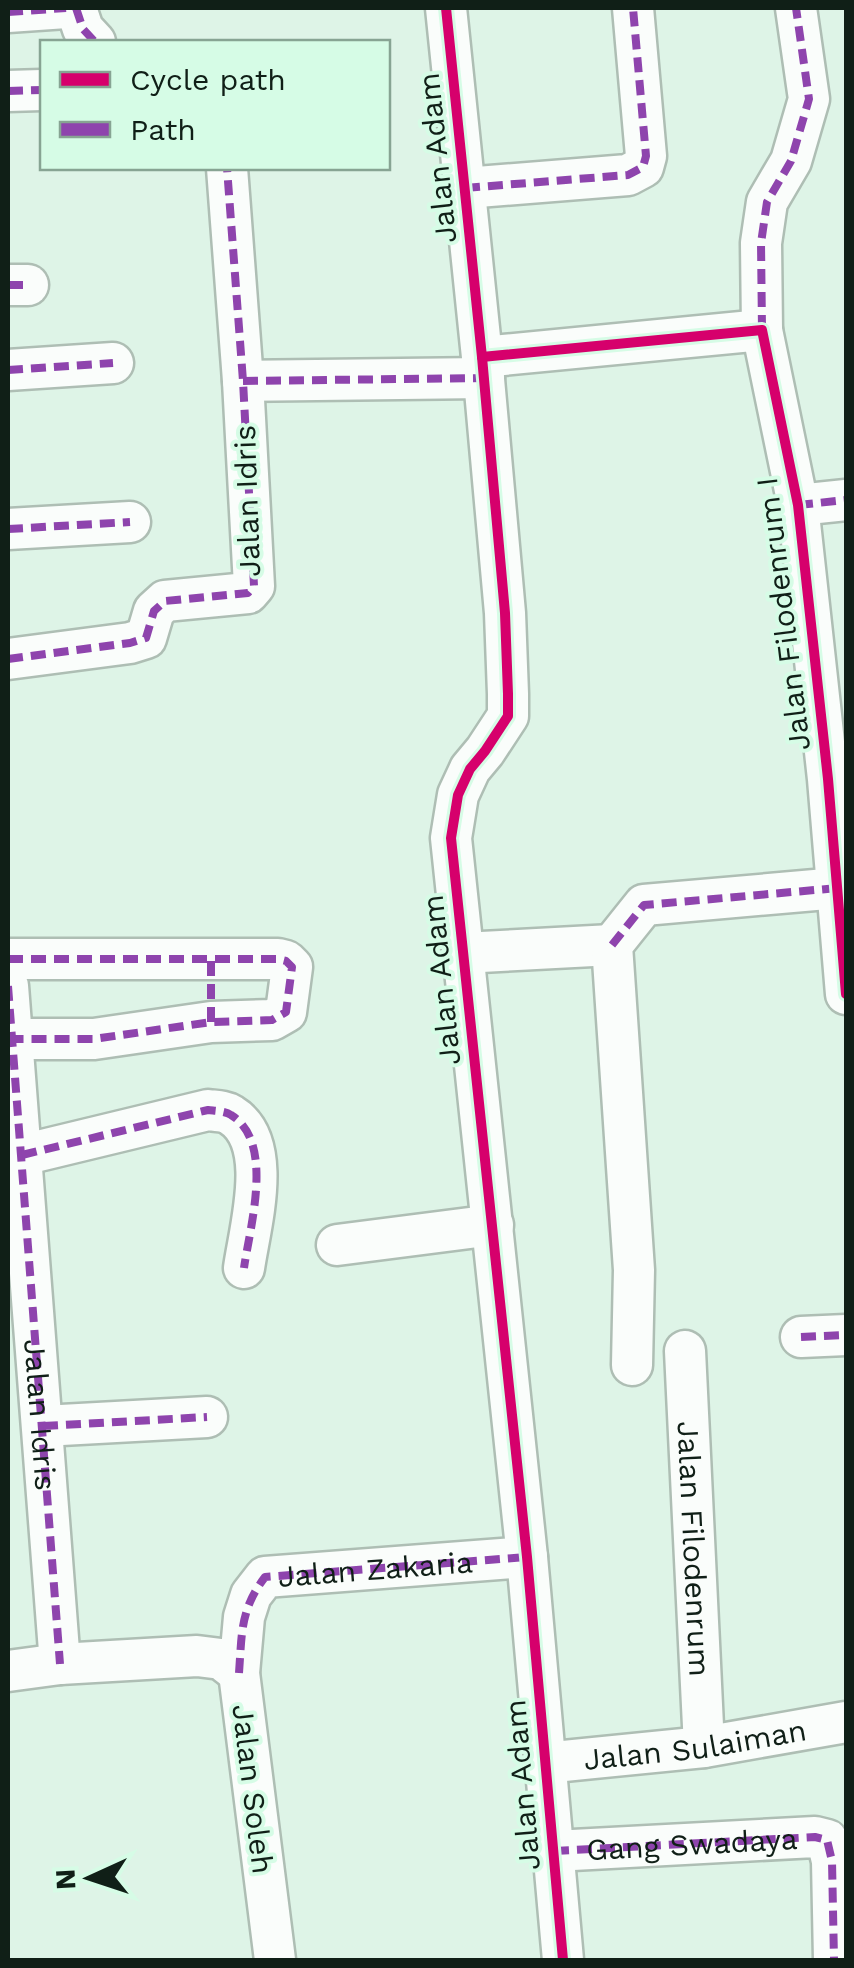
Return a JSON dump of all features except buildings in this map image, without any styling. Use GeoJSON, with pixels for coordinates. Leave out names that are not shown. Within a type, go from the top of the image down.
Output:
{"type":"FeatureCollection","features":[{"type":"Feature","properties":{"kind":"street"},"geometry":{"type":"LineString","coordinates":[[8,12],[66,8]]}},
{"type":"Feature","properties":{"kind":"street"},"geometry":{"type":"LineString","coordinates":[[76,8],[83,29],[93,40]]}},
{"type":"Feature","properties":{"kind":"street","name":"Jalan Adam"},"geometry":{"type":"LineString","coordinates":[[446,8],[483,367],[508,705],[508,716],[470,769],[458,794],[451,838],[527,1557],[562,1960]]}},
{"type":"Feature","properties":{"kind":"street"},"geometry":{"type":"LineString","coordinates":[[465,188],[628,175],[642,167],[646,156],[633,8]]}},
{"type":"Feature","properties":{"kind":"street","name":"Jalan Filodenrum I"},"geometry":{"type":"LineString","coordinates":[[796,8],[809,100],[791,161],[767,202],[761,243],[762,330],[798,505],[837,779],[838,888],[846,994]]}},
{"type":"Feature","properties":{"kind":"street"},"geometry":{"type":"LineString","coordinates":[[8,92],[40,90]]}},
{"type":"Feature","properties":{"kind":"street","name":"Jalan Idris"},"geometry":{"type":"LineString","coordinates":[[8,659],[130,643],[146,638],[154,611],[164,602],[248,594],[254,586],[227,170]]}},
{"type":"Feature","properties":{"kind":"street"},"geometry":{"type":"LineString","coordinates":[[483,367],[762,330]]}},
{"type":"Feature","properties":{"kind":"street"},"geometry":{"type":"LineString","coordinates":[[8,370],[113,363]]}},
{"type":"Feature","properties":{"kind":"street","name":"Jalan Idris"},"geometry":{"type":"LineString","coordinates":[[243,381],[483,367]]}},
{"type":"Feature","properties":{"kind":"street"},"geometry":{"type":"LineString","coordinates":[[798,505],[846,500]]}},
{"type":"Feature","properties":{"kind":"street"},"geometry":{"type":"LineString","coordinates":[[8,529],[130,522]]}},
{"type":"Feature","properties":{"kind":"street"},"geometry":{"type":"LineString","coordinates":[[632,1365],[634,1270],[612,945],[644,905],[838,888]]}},
{"type":"Feature","properties":{"kind":"street"},"geometry":{"type":"LineString","coordinates":[[462,953],[612,945]]}},
{"type":"Feature","properties":{"kind":"street"},"geometry":{"type":"LineString","coordinates":[[211,1022],[212,957]]}},
{"type":"Feature","properties":{"kind":"street"},"geometry":{"type":"LineString","coordinates":[[8,959],[278,958],[292,967],[288,1006],[272,1020],[211,1022],[94,1039],[12,1039]]}},
{"type":"Feature","properties":{"kind":"street","name":"Jalan Idris"},"geometry":{"type":"LineString","coordinates":[[8,986],[60,1664]]}},
{"type":"Feature","properties":{"kind":"street"},"geometry":{"type":"LineString","coordinates":[[22,1155],[208,1110],[228,1113],[250,1136],[258,1176],[244,1268]]}},
{"type":"Feature","properties":{"kind":"street"},"geometry":{"type":"LineString","coordinates":[[338,1245],[492,1225]]}},
{"type":"Feature","properties":{"kind":"street"},"geometry":{"type":"LineString","coordinates":[[801,1337],[846,1335]]}},
{"type":"Feature","properties":{"kind":"street","name":"Jalan Filodenrum"},"geometry":{"type":"LineString","coordinates":[[685,1351],[704,1747]]}},
{"type":"Feature","properties":{"kind":"street"},"geometry":{"type":"LineString","coordinates":[[43,1426],[207,1418]]}},
{"type":"Feature","properties":{"kind":"street","name":"Jalan Zakaria"},"geometry":{"type":"LineString","coordinates":[[239,1673],[244,1617],[251,1595],[265,1576],[527,1557]]}},
{"type":"Feature","properties":{"kind":"street","name":"Jalan Soleh"},"geometry":{"type":"LineString","coordinates":[[8,1671],[197,1656],[221,1660],[239,1673],[275,1960]]}},
{"type":"Feature","properties":{"kind":"street","name":"Jalan Sulaiman"},"geometry":{"type":"LineString","coordinates":[[544,1763],[704,1747],[846,1722]]}},
{"type":"Feature","properties":{"kind":"street","name":"Gang Swadaya"},"geometry":{"type":"LineString","coordinates":[[554,1851],[827,1840],[832,1861],[834,1960]]}},
{"type":"Feature","properties":{"kind":"marked path"},"geometry":{"type":"LineString","coordinates":[[8,12],[66,8]]}},
{"type":"Feature","properties":{"kind":"marked path"},"geometry":{"type":"LineString","coordinates":[[76,8],[83,29],[93,40]]}},
{"type":"Feature","properties":{"kind":"marked path"},"geometry":{"type":"LineString","coordinates":[[465,188],[628,175],[643,167],[646,156],[633,8]]}},
{"type":"Feature","properties":{"kind":"marked path"},"geometry":{"type":"LineString","coordinates":[[762,330],[761,243],[767,202],[791,161],[809,99],[796,8]]}},
{"type":"Feature","properties":{"kind":"marked path"},"geometry":{"type":"LineString","coordinates":[[8,91],[40,90]]}},
{"type":"Feature","properties":{"kind":"marked path"},"geometry":{"type":"LineString","coordinates":[[8,659],[130,643],[146,638],[154,611],[165,601],[248,593],[254,586],[227,170]]}},
{"type":"Feature","properties":{"kind":"marked path"},"geometry":{"type":"LineString","coordinates":[[8,285],[28,285]]}},
{"type":"Feature","properties":{"kind":"marked path"},"geometry":{"type":"LineString","coordinates":[[8,370],[113,363]]}},
{"type":"Feature","properties":{"kind":"marked path"},"geometry":{"type":"LineString","coordinates":[[243,381],[484,378]]}},
{"type":"Feature","properties":{"kind":"marked path"},"geometry":{"type":"LineString","coordinates":[[798,505],[846,500]]}},
{"type":"Feature","properties":{"kind":"marked path"},"geometry":{"type":"LineString","coordinates":[[8,529],[130,522]]}},
{"type":"Feature","properties":{"kind":"marked path"},"geometry":{"type":"LineString","coordinates":[[612,945],[644,905],[838,888]]}},
{"type":"Feature","properties":{"kind":"marked path"},"geometry":{"type":"LineString","coordinates":[[211,957],[211,1022]]}},
{"type":"Feature","properties":{"kind":"marked path"},"geometry":{"type":"LineString","coordinates":[[8,959],[278,959],[292,967],[286,1012],[272,1020],[211,1022],[94,1039],[11,1039]]}},
{"type":"Feature","properties":{"kind":"marked path"},"geometry":{"type":"LineString","coordinates":[[8,986],[60,1664]]}},
{"type":"Feature","properties":{"kind":"marked path"},"geometry":{"type":"LineString","coordinates":[[22,1155],[208,1110],[229,1114],[244,1128],[256,1164],[254,1208],[244,1268]]}},
{"type":"Feature","properties":{"kind":"marked path"},"geometry":{"type":"LineString","coordinates":[[801,1337],[846,1335]]}},
{"type":"Feature","properties":{"kind":"marked path"},"geometry":{"type":"LineString","coordinates":[[43,1426],[207,1417]]}},
{"type":"Feature","properties":{"kind":"marked path"},"geometry":{"type":"LineString","coordinates":[[239,1673],[247,1611],[265,1577],[527,1557]]}},
{"type":"Feature","properties":{"kind":"marked path"},"geometry":{"type":"LineString","coordinates":[[554,1851],[815,1837],[827,1840],[832,1861],[834,1960]]}},
{"type":"Feature","properties":{"kind":"cycle path"},"geometry":{"type":"LineString","coordinates":[[446,8],[482,357],[505,613],[508,694],[508,716],[470,769],[458,795],[451,838],[527,1557],[563,1960]]}},
{"type":"Feature","properties":{"kind":"cycle path"},"geometry":{"type":"LineString","coordinates":[[482,357],[762,330],[798,505],[828,779],[846,994]]}}]}
